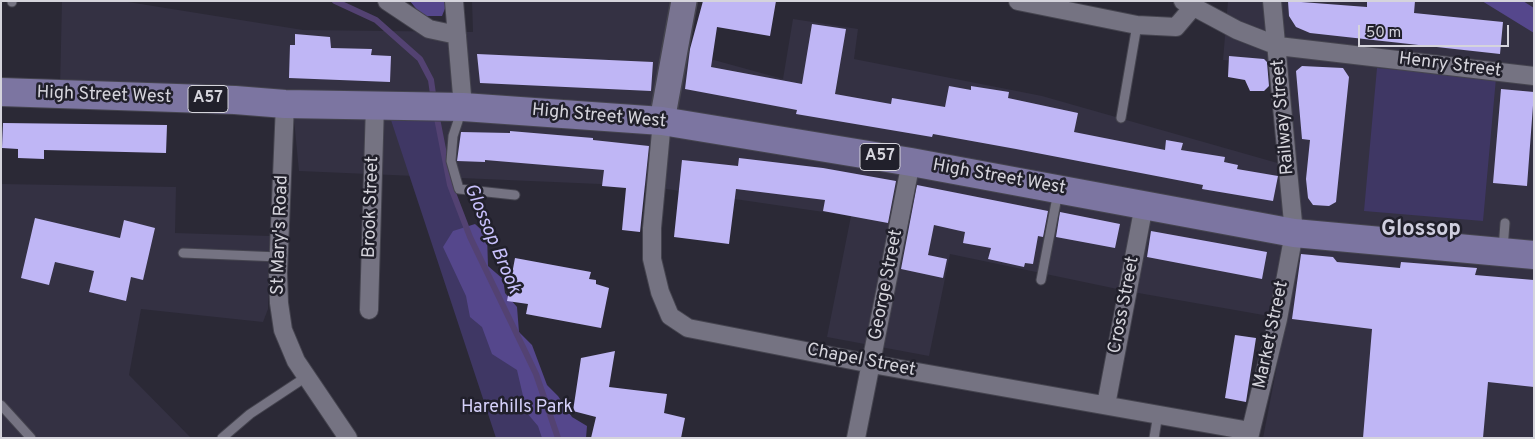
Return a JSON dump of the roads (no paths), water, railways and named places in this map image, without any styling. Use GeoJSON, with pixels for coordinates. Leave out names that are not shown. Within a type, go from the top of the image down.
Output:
{"type":"FeatureCollection","features":[{"type":"Feature","properties":{"kind":"main road","name":"High Street West"},"geometry":{"type":"LineString","coordinates":[[1,92],[285,104],[375,104],[463,107],[662,121],[911,162],[1294,233],[1534,255]]}},
{"type":"Feature","properties":{"kind":"street"},"geometry":{"type":"LineString","coordinates":[[387,1],[429,28],[457,34]]}},
{"type":"Feature","properties":{"kind":"street"},"geometry":{"type":"LineString","coordinates":[[454,1],[463,107]]}},
{"type":"Feature","properties":{"kind":"street"},"geometry":{"type":"LineString","coordinates":[[662,121],[684,1]]}},
{"type":"Feature","properties":{"kind":"street"},"geometry":{"type":"LineString","coordinates":[[1018,1],[1071,6],[1136,25],[1176,27],[1188,16],[1188,4]]}},
{"type":"Feature","properties":{"kind":"street","name":"Railway Street"},"geometry":{"type":"LineString","coordinates":[[1272,1],[1278,46],[1294,233]]}},
{"type":"Feature","properties":{"kind":"street","name":"Henry Street"},"geometry":{"type":"LineString","coordinates":[[1188,4],[1237,30],[1278,46],[1534,76]]}},
{"type":"Feature","properties":{"kind":"street","name":"St Mary's Road"},"geometry":{"type":"LineString","coordinates":[[285,104],[278,257],[279,303],[283,330],[296,361],[348,438]]}},
{"type":"Feature","properties":{"kind":"street","name":"Brook Street"},"geometry":{"type":"LineString","coordinates":[[369,310],[375,104]]}},
{"type":"Feature","properties":{"kind":"street","name":"Chapel Street"},"geometry":{"type":"LineString","coordinates":[[662,121],[652,228],[652,259],[660,292],[670,316],[688,328],[872,364],[1158,413],[1250,434]]}},
{"type":"Feature","properties":{"kind":"street","name":"George Street"},"geometry":{"type":"LineString","coordinates":[[856,438],[911,162]]}},
{"type":"Feature","properties":{"kind":"street","name":"Cross Street"},"geometry":{"type":"LineString","coordinates":[[1106,405],[1144,205]]}},
{"type":"Feature","properties":{"kind":"street","name":"Market Street"},"geometry":{"type":"LineString","coordinates":[[1250,434],[1278,319],[1294,233]]}},
{"type":"Feature","properties":{"kind":"lane"},"geometry":{"type":"LineString","coordinates":[[1121,118],[1136,25]]}},
{"type":"Feature","properties":{"kind":"lane"},"geometry":{"type":"LineString","coordinates":[[463,107],[453,136],[452,161],[459,189],[515,195]]}},
{"type":"Feature","properties":{"kind":"lane"},"geometry":{"type":"LineString","coordinates":[[1041,280],[1059,189]]}},
{"type":"Feature","properties":{"kind":"lane"},"geometry":{"type":"LineString","coordinates":[[1502,252],[1505,223]]}},
{"type":"Feature","properties":{"kind":"lane"},"geometry":{"type":"LineString","coordinates":[[183,253],[278,257]]}},
{"type":"Feature","properties":{"kind":"lane"},"geometry":{"type":"LineString","coordinates":[[222,438],[250,414],[306,377]]}},
{"type":"Feature","properties":{"kind":"lane"},"geometry":{"type":"LineString","coordinates":[[1,405],[31,438]]}},
{"type":"Feature","properties":{"kind":"lane"},"geometry":{"type":"LineString","coordinates":[[1154,438],[1158,413]]}},
{"type":"Feature","properties":{"kind":"waterway","name":"Glossop Brook"},"geometry":{"type":"LineString","coordinates":[[335,1],[376,20],[420,59],[431,80],[434,101]]}},
{"type":"Feature","properties":{"kind":"waterway","name":"Glossop Brook"},"geometry":{"type":"LineString","coordinates":[[436,113],[450,185],[470,237],[536,374],[558,438]]}},
{"type":"Feature","properties":{"kind":"district","name":"Glossop"},"geometry":{"type":"Point","coordinates":[1421,231]}},
{"type":"Feature","properties":{"kind":"park label","name":"Harehills Park"},"geometry":{"type":"Point","coordinates":[517,408]}}]}
